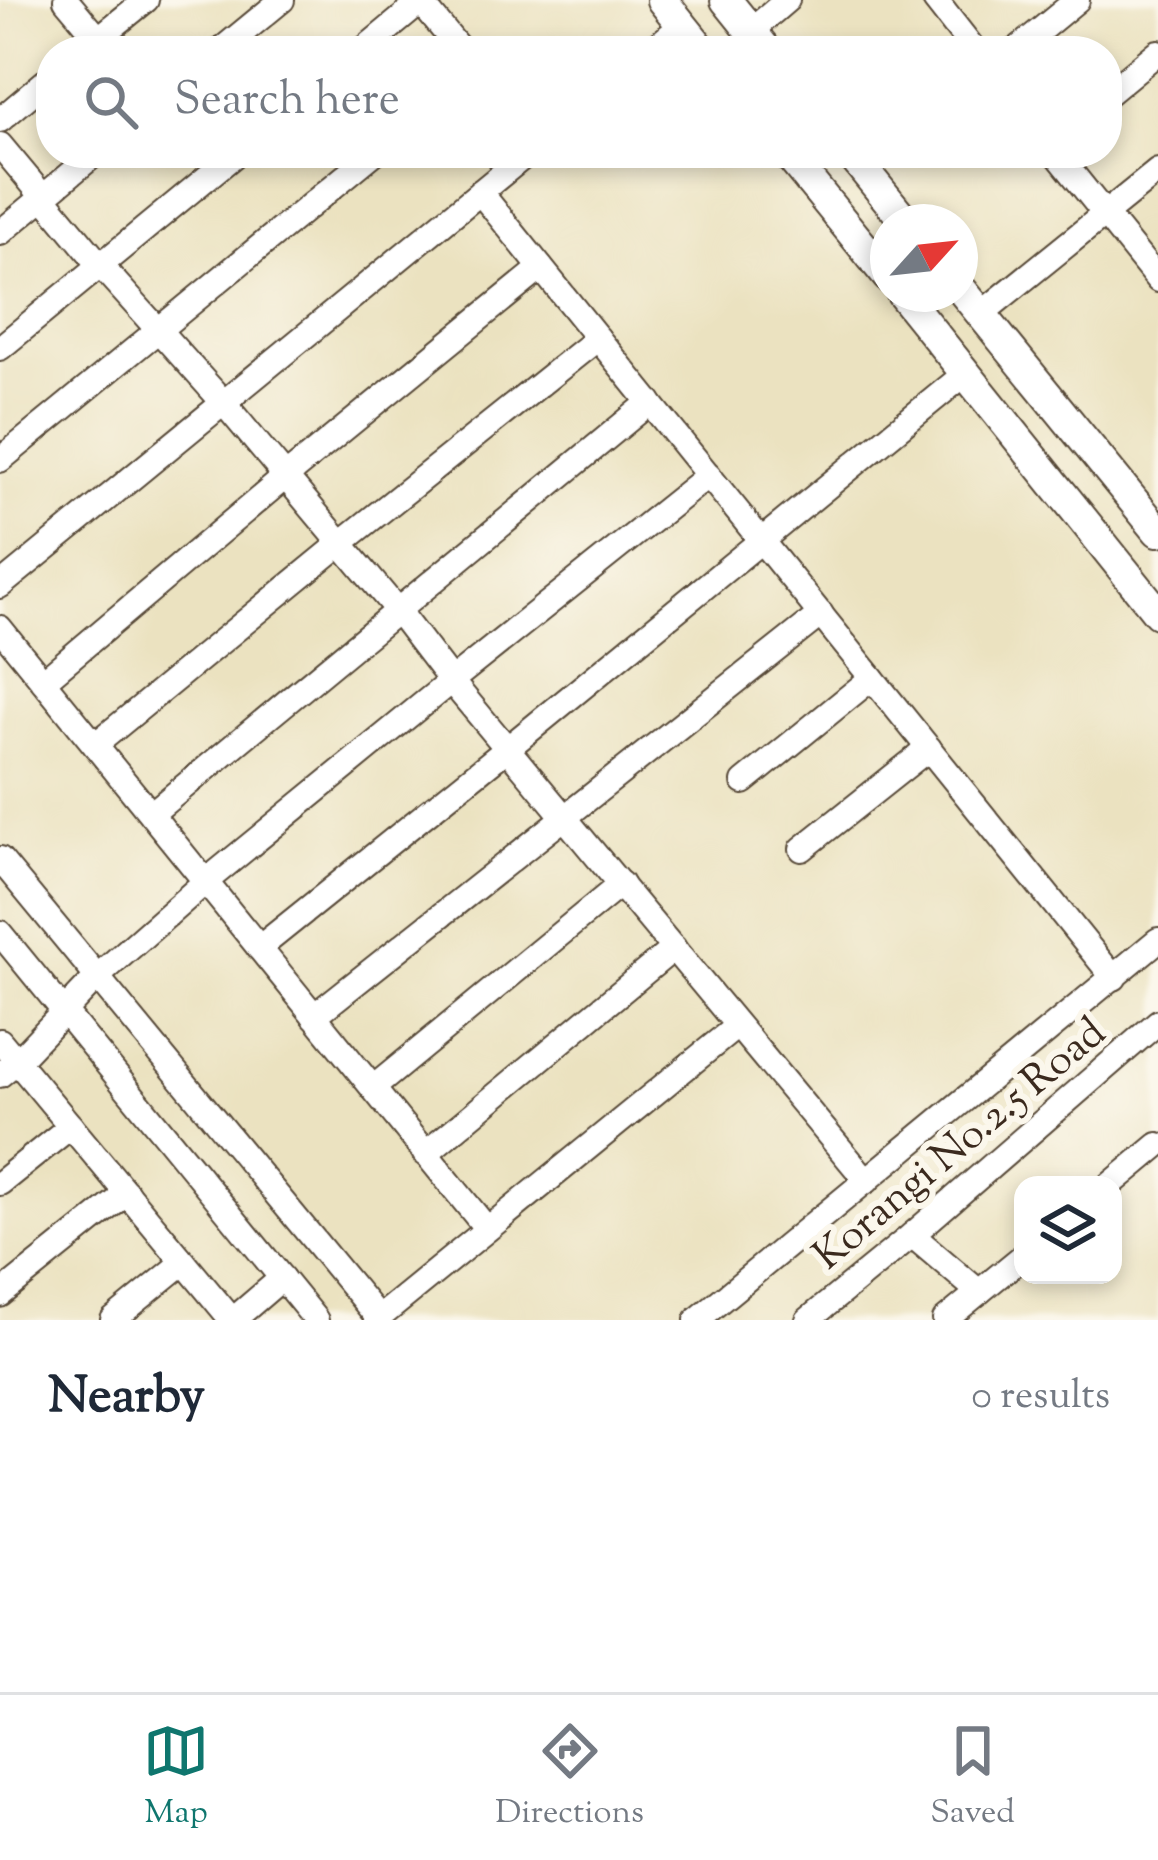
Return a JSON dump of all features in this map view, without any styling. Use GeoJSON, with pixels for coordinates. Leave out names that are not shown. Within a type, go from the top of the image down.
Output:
{"type":"FeatureCollection","features":[{"type":"Feature","properties":{"kind":"main road"},"geometry":{"type":"LineString","coordinates":[[662,0],[691,36]]}},
{"type":"Feature","properties":{"kind":"main road"},"geometry":{"type":"LineString","coordinates":[[726,0],[755,36]]}},
{"type":"Feature","properties":{"kind":"main road"},"geometry":{"type":"LineString","coordinates":[[799,168],[870,255]]}},
{"type":"Feature","properties":{"kind":"main road"},"geometry":{"type":"LineString","coordinates":[[862,168],[891,204]]}},
{"type":"Feature","properties":{"kind":"main road"},"geometry":{"type":"LineString","coordinates":[[978,310],[1158,531]]}},
{"type":"Feature","properties":{"kind":"main road"},"geometry":{"type":"LineString","coordinates":[[917,312],[1158,613]]}},
{"type":"Feature","properties":{"kind":"street"},"geometry":{"type":"LineString","coordinates":[[66,0],[86,36]]}},
{"type":"Feature","properties":{"kind":"street"},"geometry":{"type":"LineString","coordinates":[[100,36],[146,0]]}},
{"type":"Feature","properties":{"kind":"street"},"geometry":{"type":"LineString","coordinates":[[238,36],[282,0]]}},
{"type":"Feature","properties":{"kind":"street"},"geometry":{"type":"LineString","coordinates":[[762,36],[787,0]]}},
{"type":"Feature","properties":{"kind":"street"},"geometry":{"type":"LineString","coordinates":[[936,0],[964,36]]}},
{"type":"Feature","properties":{"kind":"street"},"geometry":{"type":"LineString","coordinates":[[1034,36],[1077,0]]}},
{"type":"Feature","properties":{"kind":"street"},"geometry":{"type":"LineString","coordinates":[[379,36],[420,1],[449,36]]}},
{"type":"Feature","properties":{"kind":"street"},"geometry":{"type":"LineString","coordinates":[[669,36],[682,25]]}},
{"type":"Feature","properties":{"kind":"street"},"geometry":{"type":"LineString","coordinates":[[1122,82],[1158,52]]}},
{"type":"Feature","properties":{"kind":"street"},"geometry":{"type":"LineString","coordinates":[[0,120],[36,90]]}},
{"type":"Feature","properties":{"kind":"street"},"geometry":{"type":"LineString","coordinates":[[0,145],[224,403],[867,1180]]}},
{"type":"Feature","properties":{"kind":"street"},"geometry":{"type":"LineString","coordinates":[[0,232],[78,168]]}},
{"type":"Feature","properties":{"kind":"street"},"geometry":{"type":"LineString","coordinates":[[0,348],[219,168]]}},
{"type":"Feature","properties":{"kind":"street"},"geometry":{"type":"LineString","coordinates":[[0,460],[356,168]]}},
{"type":"Feature","properties":{"kind":"street"},"geometry":{"type":"LineString","coordinates":[[0,586],[510,168]]}},
{"type":"Feature","properties":{"kind":"street"},"geometry":{"type":"LineString","coordinates":[[1068,168],[1158,280]]}},
{"type":"Feature","properties":{"kind":"street"},"geometry":{"type":"LineString","coordinates":[[981,314],[1158,171]]}},
{"type":"Feature","properties":{"kind":"street"},"geometry":{"type":"LineString","coordinates":[[480,192],[1114,979]]}},
{"type":"Feature","properties":{"kind":"street"},"geometry":{"type":"LineString","coordinates":[[43,681],[541,268]]}},
{"type":"Feature","properties":{"kind":"street"},"geometry":{"type":"LineString","coordinates":[[95,746],[598,338]]}},
{"type":"Feature","properties":{"kind":"street"},"geometry":{"type":"LineString","coordinates":[[259,948],[966,373]]}},
{"type":"Feature","properties":{"kind":"street"},"geometry":{"type":"LineString","coordinates":[[151,814],[650,402]]}},
{"type":"Feature","properties":{"kind":"street"},"geometry":{"type":"LineString","coordinates":[[9,1068],[97,977],[206,882],[709,476]]}},
{"type":"Feature","properties":{"kind":"street"},"geometry":{"type":"LineString","coordinates":[[314,1016],[821,614]]}},
{"type":"Feature","properties":{"kind":"street"},"geometry":{"type":"LineString","coordinates":[[0,628],[487,1229]]}},
{"type":"Feature","properties":{"kind":"street"},"geometry":{"type":"LineString","coordinates":[[744,782],[872,678]]}},
{"type":"Feature","properties":{"kind":"street"},"geometry":{"type":"LineString","coordinates":[[802,849],[928,748]]}},
{"type":"Feature","properties":{"kind":"street"},"geometry":{"type":"LineString","coordinates":[[0,859],[378,1319],[737,1026]]}},
{"type":"Feature","properties":{"kind":"street"},"geometry":{"type":"LineString","coordinates":[[373,1088],[621,884]]}},
{"type":"Feature","properties":{"kind":"street"},"geometry":{"type":"LineString","coordinates":[[2,939],[316,1320]]}},
{"type":"Feature","properties":{"kind":"street"},"geometry":{"type":"LineString","coordinates":[[697,1320],[1158,940]]}},
{"type":"Feature","properties":{"kind":"street"},"geometry":{"type":"LineString","coordinates":[[425,1154],[674,948]]}},
{"type":"Feature","properties":{"kind":"street","name":"Korangi No.2.5 Road"},"geometry":{"type":"LineString","coordinates":[[808,1320],[1158,1022]]}},
{"type":"Feature","properties":{"kind":"street"},"geometry":{"type":"LineString","coordinates":[[0,1041],[9,1068],[71,1126],[233,1320],[282,1278]]}},
{"type":"Feature","properties":{"kind":"street"},"geometry":{"type":"LineString","coordinates":[[0,1183],[71,1126]]}},
{"type":"Feature","properties":{"kind":"street"},"geometry":{"type":"LineString","coordinates":[[1122,1176],[1156,1151]]}},
{"type":"Feature","properties":{"kind":"street"},"geometry":{"type":"LineString","coordinates":[[0,1294],[127,1193]]}},
{"type":"Feature","properties":{"kind":"street"},"geometry":{"type":"LineString","coordinates":[[912,1235],[979,1292]]}},
{"type":"Feature","properties":{"kind":"street"},"geometry":{"type":"LineString","coordinates":[[113,1320],[184,1262]]}},
{"type":"Feature","properties":{"kind":"street"},"geometry":{"type":"LineString","coordinates":[[945,1320],[1014,1263]]}}]}
